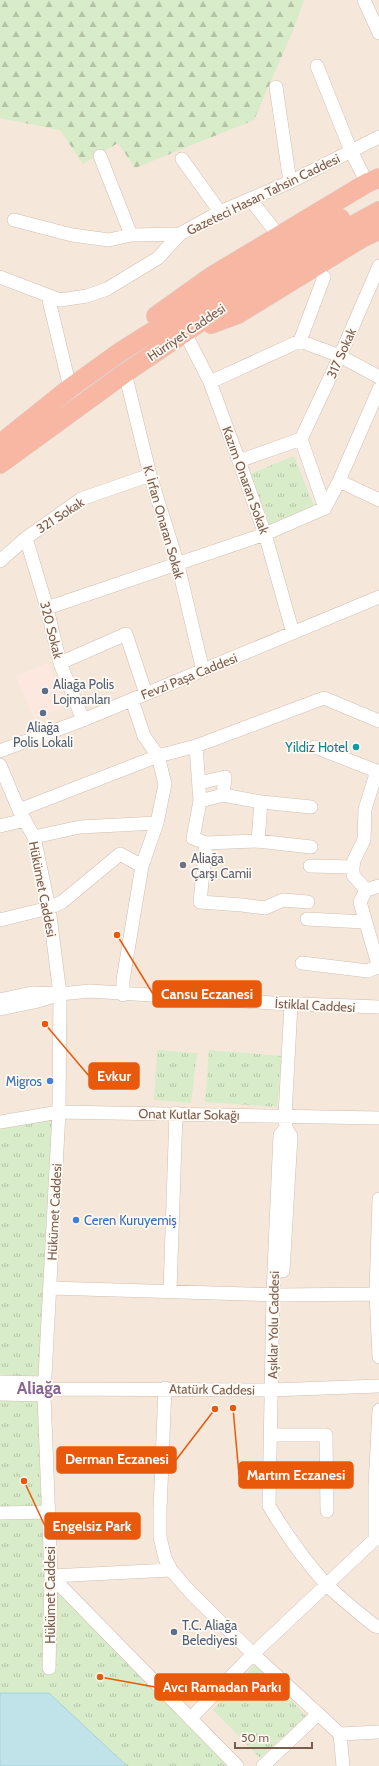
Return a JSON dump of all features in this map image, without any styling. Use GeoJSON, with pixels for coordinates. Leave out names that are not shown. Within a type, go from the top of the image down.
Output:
{"type":"FeatureCollection","features":[{"type":"Feature","properties":{"kind":"highway"},"geometry":{"type":"LineString","coordinates":[[89,375],[128,335],[212,276],[373,180]]}},
{"type":"Feature","properties":{"kind":"highway","name":"Hürriyet Caddesi"},"geometry":{"type":"LineString","coordinates":[[0,444],[70,388],[120,352],[287,247],[379,199]]}},
{"type":"Feature","properties":{"kind":"highway","name":"Hürriyet Caddesi"},"geometry":{"type":"LineString","coordinates":[[0,464],[124,373],[267,277],[328,239],[379,211]]}},
{"type":"Feature","properties":{"kind":"highway"},"geometry":{"type":"LineString","coordinates":[[185,333],[238,314],[356,242],[379,230]]}},
{"type":"Feature","properties":{"kind":"street"},"geometry":{"type":"LineString","coordinates":[[364,0],[379,34]]}},
{"type":"Feature","properties":{"kind":"street"},"geometry":{"type":"LineString","coordinates":[[317,66],[351,151],[373,180]]}},
{"type":"Feature","properties":{"kind":"street"},"geometry":{"type":"LineString","coordinates":[[276,87],[290,182]]}},
{"type":"Feature","properties":{"kind":"street","name":"Gazeteci Hasan Tahsin Caddesi"},"geometry":{"type":"LineString","coordinates":[[0,277],[60,300],[87,296],[107,290],[158,258],[180,234],[220,212],[290,182],[379,136]]}},
{"type":"Feature","properties":{"kind":"street"},"geometry":{"type":"LineString","coordinates":[[100,156],[131,235]]}},
{"type":"Feature","properties":{"kind":"street"},"geometry":{"type":"LineString","coordinates":[[182,158],[220,212]]}},
{"type":"Feature","properties":{"kind":"street"},"geometry":{"type":"LineString","coordinates":[[250,199],[279,236]]}},
{"type":"Feature","properties":{"kind":"street"},"geometry":{"type":"LineString","coordinates":[[14,220],[72,235],[109,240],[131,235],[180,234]]}},
{"type":"Feature","properties":{"kind":"street","name":"317 Sokak"},"geometry":{"type":"LineString","coordinates":[[301,439],[340,356],[379,266]]}},
{"type":"Feature","properties":{"kind":"street"},"geometry":{"type":"LineString","coordinates":[[210,382],[300,341],[324,277]]}},
{"type":"Feature","properties":{"kind":"street"},"geometry":{"type":"LineString","coordinates":[[48,296],[70,388]]}},
{"type":"Feature","properties":{"kind":"street","name":"Kazım Onaran Sokak"},"geometry":{"type":"LineString","coordinates":[[185,333],[210,382],[266,534],[293,633]]}},
{"type":"Feature","properties":{"kind":"street"},"geometry":{"type":"LineString","coordinates":[[300,341],[340,356],[379,377]]}},
{"type":"Feature","properties":{"kind":"street","name":"K. İrfan Onaran Sokak"},"geometry":{"type":"LineString","coordinates":[[124,373],[150,475],[178,565],[203,671]]}},
{"type":"Feature","properties":{"kind":"street"},"geometry":{"type":"LineString","coordinates":[[47,608],[266,534],[325,508],[339,481],[379,389]]}},
{"type":"Feature","properties":{"kind":"street"},"geometry":{"type":"LineString","coordinates":[[239,461],[301,439],[325,508]]}},
{"type":"Feature","properties":{"kind":"street","name":"321 Sokak"},"geometry":{"type":"LineString","coordinates":[[0,561],[26,538],[81,499],[150,475]]}},
{"type":"Feature","properties":{"kind":"street"},"geometry":{"type":"LineString","coordinates":[[339,481],[378,497]]}},
{"type":"Feature","properties":{"kind":"street","name":"320 Sokak"},"geometry":{"type":"LineString","coordinates":[[26,538],[47,608],[60,663],[83,720]]}},
{"type":"Feature","properties":{"kind":"street","name":"Fevzi Paşa Caddesi"},"geometry":{"type":"LineString","coordinates":[[0,751],[83,720],[376,600]]}},
{"type":"Feature","properties":{"kind":"street"},"geometry":{"type":"LineString","coordinates":[[60,663],[126,634],[146,694]]}},
{"type":"Feature","properties":{"kind":"street"},"geometry":{"type":"LineString","coordinates":[[0,826],[158,756],[196,746],[324,698],[379,721]]}},
{"type":"Feature","properties":{"kind":"street"},"geometry":{"type":"LineString","coordinates":[[123,995],[123,980],[142,866],[157,822],[165,784],[158,756],[144,736],[132,700]]}},
{"type":"Feature","properties":{"kind":"street"},"geometry":{"type":"LineString","coordinates":[[196,746],[200,801],[193,838],[206,843],[258,841],[311,847]]}},
{"type":"Feature","properties":{"kind":"street"},"geometry":{"type":"LineString","coordinates":[[315,747],[378,771],[365,809],[364,840],[354,860],[353,867],[353,875],[366,890]]}},
{"type":"Feature","properties":{"kind":"street","name":"Hükümet Caddesi"},"geometry":{"type":"LineString","coordinates":[[0,765],[22,815],[34,837],[49,908],[60,994],[59,1112],[44,1389],[51,1576],[49,1668]]}},
{"type":"Feature","properties":{"kind":"street"},"geometry":{"type":"LineString","coordinates":[[199,783],[225,777],[223,795]]}},
{"type":"Feature","properties":{"kind":"street"},"geometry":{"type":"LineString","coordinates":[[200,801],[223,795],[261,802],[311,807]]}},
{"type":"Feature","properties":{"kind":"street"},"geometry":{"type":"LineString","coordinates":[[258,841],[261,802]]}},
{"type":"Feature","properties":{"kind":"street"},"geometry":{"type":"LineString","coordinates":[[34,837],[80,827],[157,822]]}},
{"type":"Feature","properties":{"kind":"street"},"geometry":{"type":"LineString","coordinates":[[206,843],[200,902],[265,908],[283,900],[308,902]]}},
{"type":"Feature","properties":{"kind":"street"},"geometry":{"type":"LineString","coordinates":[[0,920],[49,908],[62,902],[120,854],[142,866]]}},
{"type":"Feature","properties":{"kind":"street"},"geometry":{"type":"LineString","coordinates":[[310,866],[353,867]]}},
{"type":"Feature","properties":{"kind":"street"},"geometry":{"type":"LineString","coordinates":[[302,963],[368,971],[379,967],[364,922],[360,902],[366,890],[379,886]]}},
{"type":"Feature","properties":{"kind":"street"},"geometry":{"type":"LineString","coordinates":[[307,919],[364,922]]}},
{"type":"Feature","properties":{"kind":"street","name":"İstiklal Caddesi"},"geometry":{"type":"LineString","coordinates":[[0,1000],[32,993],[60,994],[90,991],[123,995],[379,1007]]}},
{"type":"Feature","properties":{"kind":"street","name":"İstiklal Caddesi"},"geometry":{"type":"LineString","coordinates":[[0,1009],[34,1002],[60,994]]}},
{"type":"Feature","properties":{"kind":"street","name":"Aşıklar Yolu Caddesi"},"geometry":{"type":"LineString","coordinates":[[290,1004],[285,1122],[280,1135],[277,1295],[269,1506],[297,1548],[326,1584],[375,1626],[379,1627]]}},
{"type":"Feature","properties":{"kind":"street","name":"Onat Kutlar Sokağı"},"geometry":{"type":"LineString","coordinates":[[0,1122],[59,1112],[176,1113],[285,1122],[379,1118]]}},
{"type":"Feature","properties":{"kind":"street"},"geometry":{"type":"LineString","coordinates":[[170,1291],[176,1113]]}},
{"type":"Feature","properties":{"kind":"street"},"geometry":{"type":"LineString","coordinates":[[379,1199],[379,1357]]}},
{"type":"Feature","properties":{"kind":"street"},"geometry":{"type":"LineString","coordinates":[[50,1288],[277,1295],[378,1294]]}},
{"type":"Feature","properties":{"kind":"street","name":"Atatürk Caddesi"},"geometry":{"type":"LineString","coordinates":[[0,1382],[44,1389]]}},
{"type":"Feature","properties":{"kind":"street","name":"Atatürk Caddesi"},"geometry":{"type":"LineString","coordinates":[[0,1394],[44,1389],[165,1388],[274,1390],[379,1386]]}},
{"type":"Feature","properties":{"kind":"street"},"geometry":{"type":"LineString","coordinates":[[165,1388],[160,1510],[160,1537],[165,1558],[171,1570],[191,1592],[254,1654],[340,1734],[343,1766]]}},
{"type":"Feature","properties":{"kind":"street","name":"Aşıklar Yolu Caddesi"},"geometry":{"type":"LineString","coordinates":[[274,1390],[277,1435],[279,1523]]}},
{"type":"Feature","properties":{"kind":"street"},"geometry":{"type":"LineString","coordinates":[[191,1718],[326,1584],[377,1539],[379,1410]]}},
{"type":"Feature","properties":{"kind":"street"},"geometry":{"type":"LineString","coordinates":[[277,1435],[326,1435],[326,1511]]}},
{"type":"Feature","properties":{"kind":"street"},"geometry":{"type":"LineString","coordinates":[[0,1513],[49,1512]]}},
{"type":"Feature","properties":{"kind":"street"},"geometry":{"type":"LineString","coordinates":[[51,1576],[171,1570]]}},
{"type":"Feature","properties":{"kind":"street"},"geometry":{"type":"LineString","coordinates":[[51,1576],[237,1766]]}},
{"type":"Feature","properties":{"kind":"street"},"geometry":{"type":"LineString","coordinates":[[263,1766],[318,1714]]}},
{"type":"Feature","properties":{"kind":"street"},"geometry":{"type":"LineString","coordinates":[[340,1734],[379,1732]]}},
{"type":"Feature","properties":{"kind":"shaded area"},"geometry":{"type":"Polygon","coordinates":[[[0,0],[379,0],[379,1766],[127,1766],[49,1693],[0,1693],[0,0]]]}},
{"type":"Feature","properties":{"kind":"shaded area","name":"Aliağa Polis Lojmanları"},"geometry":{"type":"Polygon","coordinates":[[[48,663],[66,706],[34,719],[16,676],[48,663]]]}},
{"type":"Feature","properties":{"kind":"green space"},"geometry":{"type":"Polygon","coordinates":[[[0,0],[304,0],[295,26],[254,120],[135,168],[118,143],[83,164],[60,130],[0,118],[0,0]]]}},
{"type":"Feature","properties":{"kind":"green space"},"geometry":{"type":"Polygon","coordinates":[[[294,456],[314,506],[270,525],[250,474],[294,456]]]}},
{"type":"Feature","properties":{"kind":"green space"},"geometry":{"type":"Polygon","coordinates":[[[157,1050],[197,1053],[191,1103],[154,1100],[157,1050]]]}},
{"type":"Feature","properties":{"kind":"green space"},"geometry":{"type":"Polygon","coordinates":[[[209,1050],[282,1056],[277,1107],[205,1102],[209,1050]]]}},
{"type":"Feature","properties":{"kind":"green space"},"geometry":{"type":"Polygon","coordinates":[[[59,1112],[44,1383],[0,1382],[0,1122],[59,1112]]]}},
{"type":"Feature","properties":{"kind":"green space"},"geometry":{"type":"Polygon","coordinates":[[[0,1394],[44,1395],[51,1576],[237,1766],[127,1766],[49,1693],[0,1693],[0,1394]]]}},
{"type":"Feature","properties":{"kind":"green space"},"geometry":{"type":"Polygon","coordinates":[[[256,1663],[306,1716],[260,1758],[213,1710],[256,1663]]]}},
{"type":"Feature","properties":{"kind":"water"},"geometry":{"type":"Polygon","coordinates":[[[0,1693],[49,1693],[127,1766],[0,1766],[0,1693]]]}},
{"type":"Feature","properties":{"kind":"place","name":"Aliağa Polis Lojmanları"},"geometry":{"type":"Point","coordinates":[45,691]}},
{"type":"Feature","properties":{"kind":"place","name":"Aliağa Polis Lokali"},"geometry":{"type":"Point","coordinates":[43,713]}},
{"type":"Feature","properties":{"kind":"place","name":"Yildiz Hotel"},"geometry":{"type":"Point","coordinates":[356,747]}},
{"type":"Feature","properties":{"kind":"place","name":"Aliağa Çarşı Camii"},"geometry":{"type":"Point","coordinates":[183,865]}},
{"type":"Feature","properties":{"kind":"place","name":"Cansu Eczanesi"},"geometry":{"type":"Point","coordinates":[117,935]}},
{"type":"Feature","properties":{"kind":"place","name":"Evkur"},"geometry":{"type":"Point","coordinates":[45,1024]}},
{"type":"Feature","properties":{"kind":"place","name":"Migros"},"geometry":{"type":"Point","coordinates":[50,1081]}},
{"type":"Feature","properties":{"kind":"place","name":"Ceren Kuruyemiş"},"geometry":{"type":"Point","coordinates":[76,1220]}},
{"type":"Feature","properties":{"kind":"place","name":"Martım Eczanesi"},"geometry":{"type":"Point","coordinates":[233,1408]}},
{"type":"Feature","properties":{"kind":"place","name":"Derman Eczanesi"},"geometry":{"type":"Point","coordinates":[215,1409]}},
{"type":"Feature","properties":{"kind":"place","name":"Engelsiz Park"},"geometry":{"type":"Point","coordinates":[24,1481]}},
{"type":"Feature","properties":{"kind":"place","name":"T.C. Aliağa Belediyesi"},"geometry":{"type":"Point","coordinates":[174,1632]}},
{"type":"Feature","properties":{"kind":"place","name":"Avcı Ramadan Parkı"},"geometry":{"type":"Point","coordinates":[100,1677]}},
{"type":"Feature","properties":{"kind":"district","name":"Aliağa"},"geometry":{"type":"Point","coordinates":[39,1388]}}]}
